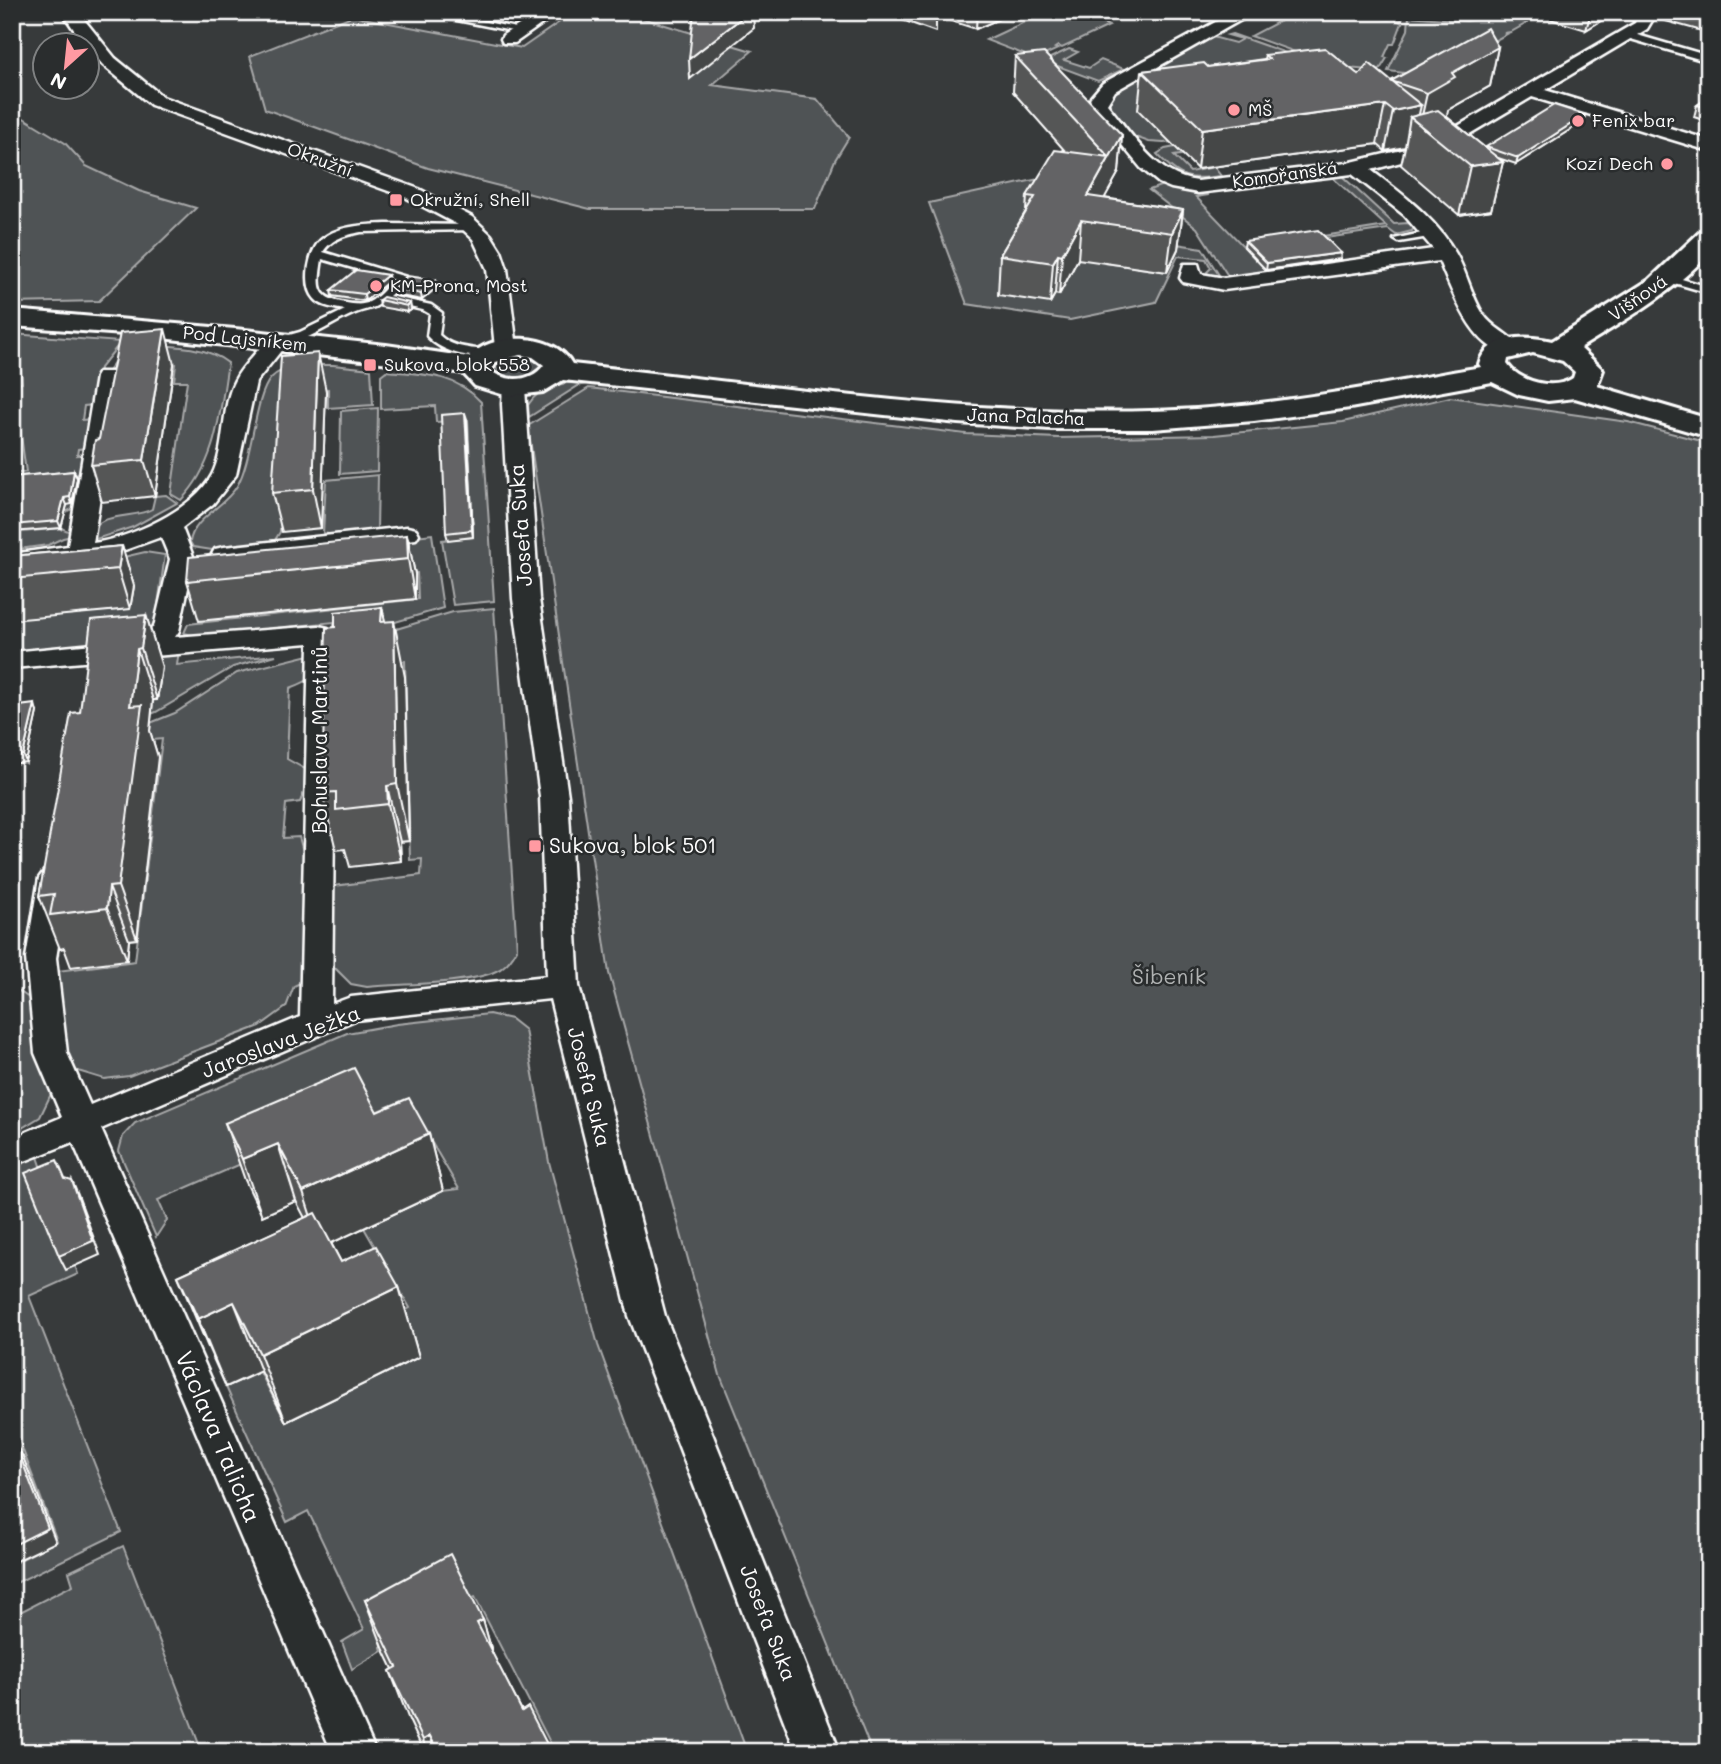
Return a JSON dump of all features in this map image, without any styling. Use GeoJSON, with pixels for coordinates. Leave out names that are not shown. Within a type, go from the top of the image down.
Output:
{"type":"FeatureCollection","features":[{"type":"Feature","properties":{"kind":"street","name":"Okružní"},"geometry":{"type":"LineString","coordinates":[[70,12],[81,29],[124,75],[157,101],[412,193],[454,213],[473,227],[490,247],[498,266],[491,357]]}},
{"type":"Feature","properties":{"kind":"street"},"geometry":{"type":"LineString","coordinates":[[516,34],[551,12]]}},
{"type":"Feature","properties":{"kind":"street","name":"Komořanská"},"geometry":{"type":"LineString","coordinates":[[1247,12],[1109,87],[1100,97],[1098,105],[1137,150],[1165,178],[1178,185],[1216,189],[1305,177],[1401,159],[1433,148],[1641,26],[1637,16]]}},
{"type":"Feature","properties":{"kind":"street"},"geometry":{"type":"LineString","coordinates":[[1531,91],[1709,146]]}},
{"type":"Feature","properties":{"kind":"street"},"geometry":{"type":"LineString","coordinates":[[1354,166],[1419,220],[1431,234],[1444,254],[1475,320],[1492,338],[1502,360],[1504,380],[1531,390],[1562,392],[1575,389],[1709,428]]}},
{"type":"Feature","properties":{"kind":"street","name":"Višňová"},"geometry":{"type":"LineString","coordinates":[[1559,349],[1631,305],[1668,278],[1709,237]]}},
{"type":"Feature","properties":{"kind":"street"},"geometry":{"type":"LineString","coordinates":[[1191,268],[1190,278],[1224,284],[1444,254]]}},
{"type":"Feature","properties":{"kind":"street","name":"Pod Lajsníkem"},"geometry":{"type":"LineString","coordinates":[[12,318],[94,323],[440,360],[542,350],[556,359],[556,371]]}},
{"type":"Feature","properties":{"kind":"street"},"geometry":{"type":"LineString","coordinates":[[12,561],[111,548],[169,526],[205,499],[224,475],[246,381],[277,342]]}},
{"type":"Feature","properties":{"kind":"street","name":"Jana Palacha"},"geometry":{"type":"LineString","coordinates":[[556,371],[958,414],[1051,419],[1153,419],[1254,412],[1350,399],[1502,360],[1532,345],[1559,349],[1573,355],[1588,370],[1589,377],[1575,389]]}},
{"type":"Feature","properties":{"kind":"street"},"geometry":{"type":"LineString","coordinates":[[491,357],[482,379],[501,387],[514,388],[540,383],[556,371]]}},
{"type":"Feature","properties":{"kind":"street"},"geometry":{"type":"LineString","coordinates":[[79,552],[107,377]]}},
{"type":"Feature","properties":{"kind":"street","name":"Josefa Suka"},"geometry":{"type":"LineString","coordinates":[[514,388],[526,599],[554,796],[564,986],[647,1316],[818,1752]]}},
{"type":"Feature","properties":{"kind":"street"},"geometry":{"type":"LineString","coordinates":[[12,660],[87,666],[141,648],[166,631],[182,559],[169,526]]}},
{"type":"Feature","properties":{"kind":"street"},"geometry":{"type":"LineString","coordinates":[[182,559],[407,534]]}},
{"type":"Feature","properties":{"kind":"street","name":"Bohuslava Martinů"},"geometry":{"type":"LineString","coordinates":[[141,648],[319,634],[323,645],[316,1024]]}},
{"type":"Feature","properties":{"kind":"street"},"geometry":{"type":"LineString","coordinates":[[58,852],[41,958],[51,1053],[82,1123]]}},
{"type":"Feature","properties":{"kind":"street","name":"Jaroslava Ježka"},"geometry":{"type":"LineString","coordinates":[[12,1153],[351,1009],[564,986]]}},
{"type":"Feature","properties":{"kind":"street","name":"Václava Talicha"},"geometry":{"type":"LineString","coordinates":[[82,1123],[354,1752]]}},
{"type":"Feature","properties":{"kind":"lane"},"geometry":{"type":"LineString","coordinates":[[421,12],[516,34]]}},
{"type":"Feature","properties":{"kind":"lane"},"geometry":{"type":"LineString","coordinates":[[1627,35],[1709,59]]}},
{"type":"Feature","properties":{"kind":"lane"},"geometry":{"type":"LineString","coordinates":[[357,308],[329,303],[316,296],[313,289],[317,254],[324,240],[346,229],[473,227]]}},
{"type":"Feature","properties":{"kind":"lane"},"geometry":{"type":"LineString","coordinates":[[1399,239],[1431,234]]}},
{"type":"Feature","properties":{"kind":"lane"},"geometry":{"type":"LineString","coordinates":[[277,342],[304,334],[357,308],[371,306],[402,279],[317,254]]}},
{"type":"Feature","properties":{"kind":"lane"},"geometry":{"type":"LineString","coordinates":[[1668,278],[1709,290]]}},
{"type":"Feature","properties":{"kind":"lane"},"geometry":{"type":"LineString","coordinates":[[381,297],[427,307],[436,313],[433,336],[438,344],[491,357]]}},
{"type":"Feature","properties":{"kind":"shaded area"},"geometry":{"type":"Polygon","coordinates":[[[392,12],[530,12],[502,31],[392,12]]]}},
{"type":"Feature","properties":{"kind":"green space"},"geometry":{"type":"Polygon","coordinates":[[[574,12],[622,12],[752,51],[712,85],[817,99],[849,137],[835,160],[815,209],[590,209],[428,168],[265,109],[250,56],[352,16],[522,48],[574,12]]]}},
{"type":"Feature","properties":{"kind":"green space"},"geometry":{"type":"Polygon","coordinates":[[[1046,12],[1139,12],[1104,24],[1109,26],[1062,48],[1058,46],[1055,48],[1058,49],[1036,59],[986,40],[1046,12]]]}},
{"type":"Feature","properties":{"kind":"green space"},"geometry":{"type":"Polygon","coordinates":[[[1297,12],[1346,12],[1388,19],[1391,13],[1401,14],[1402,20],[1397,20],[1402,23],[1379,71],[1337,67],[1251,36],[1297,12]]]}},
{"type":"Feature","properties":{"kind":"green space"},"geometry":{"type":"Polygon","coordinates":[[[1486,12],[1547,12],[1534,19],[1522,21],[1527,23],[1504,33],[1507,34],[1429,76],[1388,71],[1408,30],[1409,16],[1467,21],[1490,15],[1486,12]]]}},
{"type":"Feature","properties":{"kind":"green space"},"geometry":{"type":"Polygon","coordinates":[[[1232,34],[1329,68],[1254,131],[1164,143],[1149,142],[1135,137],[1111,108],[1111,94],[1209,36],[1235,43],[1242,39],[1228,35],[1232,34]]]}},
{"type":"Feature","properties":{"kind":"green space"},"geometry":{"type":"Polygon","coordinates":[[[1069,49],[1078,52],[1064,60],[1089,68],[1101,60],[1124,69],[1098,81],[1044,61],[1069,49]]]}},
{"type":"Feature","properties":{"kind":"green space"},"geometry":{"type":"Polygon","coordinates":[[[12,111],[65,143],[86,166],[139,191],[196,208],[99,301],[12,303],[12,111]]]}},
{"type":"Feature","properties":{"kind":"green space"},"geometry":{"type":"Polygon","coordinates":[[[1191,144],[1200,152],[1174,156],[1190,172],[1214,167],[1221,176],[1185,176],[1157,154],[1165,149],[1191,144]]]}},
{"type":"Feature","properties":{"kind":"green space"},"geometry":{"type":"Polygon","coordinates":[[[1353,173],[1342,176],[1394,224],[1408,223],[1414,227],[1412,231],[1396,235],[1388,229],[1319,239],[1316,237],[1386,226],[1332,177],[1317,178],[1353,173]]]}},
{"type":"Feature","properties":{"kind":"green space"},"geometry":{"type":"Polygon","coordinates":[[[1043,178],[1055,294],[1059,294],[1082,252],[1105,263],[1167,272],[1113,234],[1202,248],[1222,280],[1210,278],[1207,272],[1211,268],[1206,259],[1178,256],[1156,302],[1070,320],[967,304],[929,203],[1043,178]]]}},
{"type":"Feature","properties":{"kind":"green space"},"geometry":{"type":"Polygon","coordinates":[[[1163,185],[1209,192],[1208,195],[1196,197],[1269,273],[1230,279],[1197,228],[1149,190],[1163,185]]]}},
{"type":"Feature","properties":{"kind":"green space"},"geometry":{"type":"Polygon","coordinates":[[[12,334],[121,342],[100,368],[94,405],[84,406],[82,420],[92,419],[87,448],[78,449],[77,455],[87,454],[75,508],[65,512],[12,484],[12,474],[26,472],[14,385],[22,383],[21,371],[13,372],[12,334]]]}},
{"type":"Feature","properties":{"kind":"green space"},"geometry":{"type":"Polygon","coordinates":[[[126,343],[193,349],[228,363],[210,453],[193,486],[181,500],[171,494],[187,381],[174,381],[176,364],[109,370],[126,343]]]}},
{"type":"Feature","properties":{"kind":"green space"},"geometry":{"type":"Polygon","coordinates":[[[522,355],[539,363],[541,371],[516,378],[505,375],[495,366],[502,356],[522,355]]]}},
{"type":"Feature","properties":{"kind":"green space"},"geometry":{"type":"Polygon","coordinates":[[[333,365],[371,369],[373,405],[328,408],[328,389],[288,393],[280,532],[275,540],[212,550],[193,547],[190,542],[197,526],[237,486],[247,460],[261,399],[271,378],[292,367],[333,365]]]}},
{"type":"Feature","properties":{"kind":"green space"},"geometry":{"type":"Polygon","coordinates":[[[386,371],[425,374],[449,380],[471,392],[481,402],[494,601],[453,605],[442,540],[473,537],[468,420],[436,422],[435,406],[381,409],[381,375],[386,371]]]}},
{"type":"Feature","properties":{"kind":"green space"},"geometry":{"type":"Polygon","coordinates":[[[564,383],[590,383],[578,386],[529,417],[528,405],[547,388],[564,383]]]}},
{"type":"Feature","properties":{"kind":"green space","name":"Šibeník"},"geometry":{"type":"Polygon","coordinates":[[[589,388],[966,434],[1058,438],[1214,435],[1343,422],[1450,397],[1628,422],[1709,443],[1709,1752],[872,1752],[720,1375],[609,973],[528,426],[589,388]]]}},
{"type":"Feature","properties":{"kind":"green space"},"geometry":{"type":"Polygon","coordinates":[[[378,408],[377,471],[340,474],[341,411],[378,408]]]}},
{"type":"Feature","properties":{"kind":"green space"},"geometry":{"type":"Polygon","coordinates":[[[378,475],[377,530],[338,536],[323,533],[326,480],[378,475]]]}},
{"type":"Feature","properties":{"kind":"green space"},"geometry":{"type":"Polygon","coordinates":[[[166,495],[177,503],[133,527],[96,539],[92,536],[94,528],[107,519],[145,512],[152,509],[155,496],[166,495]]]}},
{"type":"Feature","properties":{"kind":"green space"},"geometry":{"type":"Polygon","coordinates":[[[61,528],[73,533],[72,536],[48,545],[12,550],[12,533],[61,528]]]}},
{"type":"Feature","properties":{"kind":"green space"},"geometry":{"type":"Polygon","coordinates":[[[432,534],[443,608],[334,640],[334,622],[197,636],[184,633],[188,624],[418,599],[417,573],[199,595],[203,561],[432,534]]]}},
{"type":"Feature","properties":{"kind":"green space"},"geometry":{"type":"Polygon","coordinates":[[[145,552],[165,555],[156,619],[151,627],[127,643],[12,657],[12,583],[145,552]]]}},
{"type":"Feature","properties":{"kind":"green space"},"geometry":{"type":"Polygon","coordinates":[[[494,608],[517,949],[505,966],[482,976],[367,987],[351,984],[333,966],[334,886],[421,875],[422,859],[410,860],[405,661],[340,667],[333,648],[453,612],[494,608]]]}},
{"type":"Feature","properties":{"kind":"green space"},"geometry":{"type":"Polygon","coordinates":[[[179,651],[177,665],[276,655],[233,667],[156,712],[134,721],[93,706],[157,700],[162,667],[100,664],[179,651]]]}},
{"type":"Feature","properties":{"kind":"green space"},"geometry":{"type":"Polygon","coordinates":[[[317,653],[311,677],[290,688],[287,759],[312,773],[300,802],[286,804],[283,838],[299,837],[309,872],[306,980],[294,986],[286,1007],[260,1026],[129,1076],[104,1079],[68,1068],[57,971],[135,961],[162,739],[93,746],[175,713],[237,673],[317,653]]]}},
{"type":"Feature","properties":{"kind":"green space"},"geometry":{"type":"Polygon","coordinates":[[[12,986],[33,1001],[51,1094],[40,1117],[12,1134],[12,986]]]}},
{"type":"Feature","properties":{"kind":"green space"},"geometry":{"type":"Polygon","coordinates":[[[489,1014],[511,1019],[525,1030],[549,1162],[598,1345],[747,1752],[555,1752],[475,1597],[381,1647],[382,1651],[352,1669],[342,1642],[364,1629],[308,1511],[287,1522],[226,1387],[260,1372],[286,1422],[418,1357],[396,1316],[410,1308],[364,1228],[442,1191],[459,1189],[406,1099],[331,1131],[280,1147],[158,1200],[167,1220],[156,1237],[119,1151],[123,1136],[135,1123],[347,1033],[397,1024],[489,1014]]]}},
{"type":"Feature","properties":{"kind":"green space"},"geometry":{"type":"Polygon","coordinates":[[[36,1151],[78,1274],[29,1296],[121,1532],[12,1585],[12,1564],[57,1541],[12,1421],[12,1161],[36,1151]]]}},
{"type":"Feature","properties":{"kind":"green space"},"geometry":{"type":"Polygon","coordinates":[[[123,1546],[202,1752],[12,1752],[12,1616],[73,1585],[69,1572],[123,1546]]]}},
{"type":"Feature","properties":{"kind":"building"},"geometry":{"type":"Polygon","coordinates":[[[694,12],[749,12],[689,59],[694,12]]]}},
{"type":"Feature","properties":{"kind":"building"},"geometry":{"type":"Polygon","coordinates":[[[1487,28],[1498,47],[1452,73],[1455,77],[1427,93],[1391,81],[1487,28]]]}},
{"type":"Feature","properties":{"kind":"building"},"geometry":{"type":"Polygon","coordinates":[[[1325,48],[1359,75],[1369,63],[1421,105],[1393,111],[1385,105],[1202,129],[1142,71],[1204,63],[1208,67],[1269,59],[1265,55],[1325,48]]]}},
{"type":"Feature","properties":{"kind":"building"},"geometry":{"type":"Polygon","coordinates":[[[1044,53],[1122,135],[1088,196],[1183,210],[1172,233],[1081,220],[1062,255],[1058,254],[1053,263],[1000,255],[1035,197],[1027,196],[1055,150],[1109,157],[1015,56],[1044,53]]]}},
{"type":"Feature","properties":{"kind":"building"},"geometry":{"type":"Polygon","coordinates":[[[1709,97],[1709,108],[1697,105],[1709,97]]]}},
{"type":"Feature","properties":{"kind":"building"},"geometry":{"type":"Polygon","coordinates":[[[1554,105],[1585,115],[1518,158],[1486,147],[1554,105]]]}},
{"type":"Feature","properties":{"kind":"building"},"geometry":{"type":"Polygon","coordinates":[[[1438,110],[1503,162],[1470,166],[1410,117],[1438,110]]]}},
{"type":"Feature","properties":{"kind":"building"},"geometry":{"type":"Polygon","coordinates":[[[1318,230],[1341,253],[1267,263],[1245,241],[1318,230]]]}},
{"type":"Feature","properties":{"kind":"building"},"geometry":{"type":"Polygon","coordinates":[[[356,270],[388,275],[364,294],[331,290],[356,270]]]}},
{"type":"Feature","properties":{"kind":"building"},"geometry":{"type":"Polygon","coordinates":[[[407,276],[436,280],[421,294],[393,288],[407,276]]]}},
{"type":"Feature","properties":{"kind":"building"},"geometry":{"type":"Polygon","coordinates":[[[383,297],[410,303],[407,306],[379,300],[383,297]]]}},
{"type":"Feature","properties":{"kind":"building"},"geometry":{"type":"Polygon","coordinates":[[[165,329],[144,460],[91,465],[95,440],[99,439],[120,333],[165,329]]]}},
{"type":"Feature","properties":{"kind":"building"},"geometry":{"type":"Polygon","coordinates":[[[318,353],[313,489],[272,493],[281,356],[318,353]]]}},
{"type":"Feature","properties":{"kind":"building"},"geometry":{"type":"Polygon","coordinates":[[[465,413],[472,530],[446,533],[441,415],[465,413]]]}},
{"type":"Feature","properties":{"kind":"building"},"geometry":{"type":"Polygon","coordinates":[[[74,471],[70,497],[64,498],[58,521],[12,525],[12,477],[74,471]]]}},
{"type":"Feature","properties":{"kind":"building"},"geometry":{"type":"Polygon","coordinates":[[[407,535],[408,559],[187,581],[189,557],[407,535]]]}},
{"type":"Feature","properties":{"kind":"building"},"geometry":{"type":"Polygon","coordinates":[[[122,546],[118,569],[12,579],[12,556],[122,546]]]}},
{"type":"Feature","properties":{"kind":"building"},"geometry":{"type":"Polygon","coordinates":[[[382,607],[381,622],[394,621],[397,784],[387,786],[388,804],[336,810],[336,792],[322,793],[326,628],[335,627],[335,612],[382,607]]]}},
{"type":"Feature","properties":{"kind":"building"},"geometry":{"type":"Polygon","coordinates":[[[146,615],[141,648],[137,649],[130,706],[142,705],[118,886],[109,887],[107,908],[50,915],[54,894],[39,896],[71,713],[80,712],[91,620],[146,615]]]}},
{"type":"Feature","properties":{"kind":"building"},"geometry":{"type":"Polygon","coordinates":[[[35,704],[23,755],[12,756],[12,707],[35,704]]]}},
{"type":"Feature","properties":{"kind":"building"},"geometry":{"type":"Polygon","coordinates":[[[354,1068],[377,1112],[409,1098],[429,1134],[303,1192],[278,1144],[242,1159],[225,1123],[354,1068]]]}},
{"type":"Feature","properties":{"kind":"building"},"geometry":{"type":"Polygon","coordinates":[[[57,1160],[65,1179],[72,1181],[93,1241],[59,1256],[25,1173],[57,1160]]]}},
{"type":"Feature","properties":{"kind":"building"},"geometry":{"type":"Polygon","coordinates":[[[315,1213],[341,1262],[376,1246],[399,1287],[260,1354],[234,1302],[198,1319],[178,1276],[315,1213]]]}},
{"type":"Feature","properties":{"kind":"building"},"geometry":{"type":"Polygon","coordinates":[[[15,1443],[48,1528],[12,1546],[12,1444],[15,1443]]]}},
{"type":"Feature","properties":{"kind":"building"},"geometry":{"type":"Polygon","coordinates":[[[450,1554],[483,1620],[477,1623],[522,1711],[528,1707],[551,1752],[438,1752],[430,1736],[423,1740],[390,1671],[397,1667],[365,1600],[450,1554]]]}},
{"type":"Feature","properties":{"kind":"place","name":"MŠ"},"geometry":{"type":"Point","coordinates":[1234,110]}},
{"type":"Feature","properties":{"kind":"place","name":"Fenix bar"},"geometry":{"type":"Point","coordinates":[1578,121]}},
{"type":"Feature","properties":{"kind":"place","name":"Kozí Dech"},"geometry":{"type":"Point","coordinates":[1667,164]}},
{"type":"Feature","properties":{"kind":"place","name":"Okružní, Shell"},"geometry":{"type":"Point","coordinates":[396,200]}},
{"type":"Feature","properties":{"kind":"place","name":"KM-Prona, Most"},"geometry":{"type":"Point","coordinates":[376,286]}},
{"type":"Feature","properties":{"kind":"place","name":"Sukova, blok 558"},"geometry":{"type":"Point","coordinates":[370,365]}},
{"type":"Feature","properties":{"kind":"place","name":"Sukova, blok 501"},"geometry":{"type":"Point","coordinates":[535,846]}}]}
